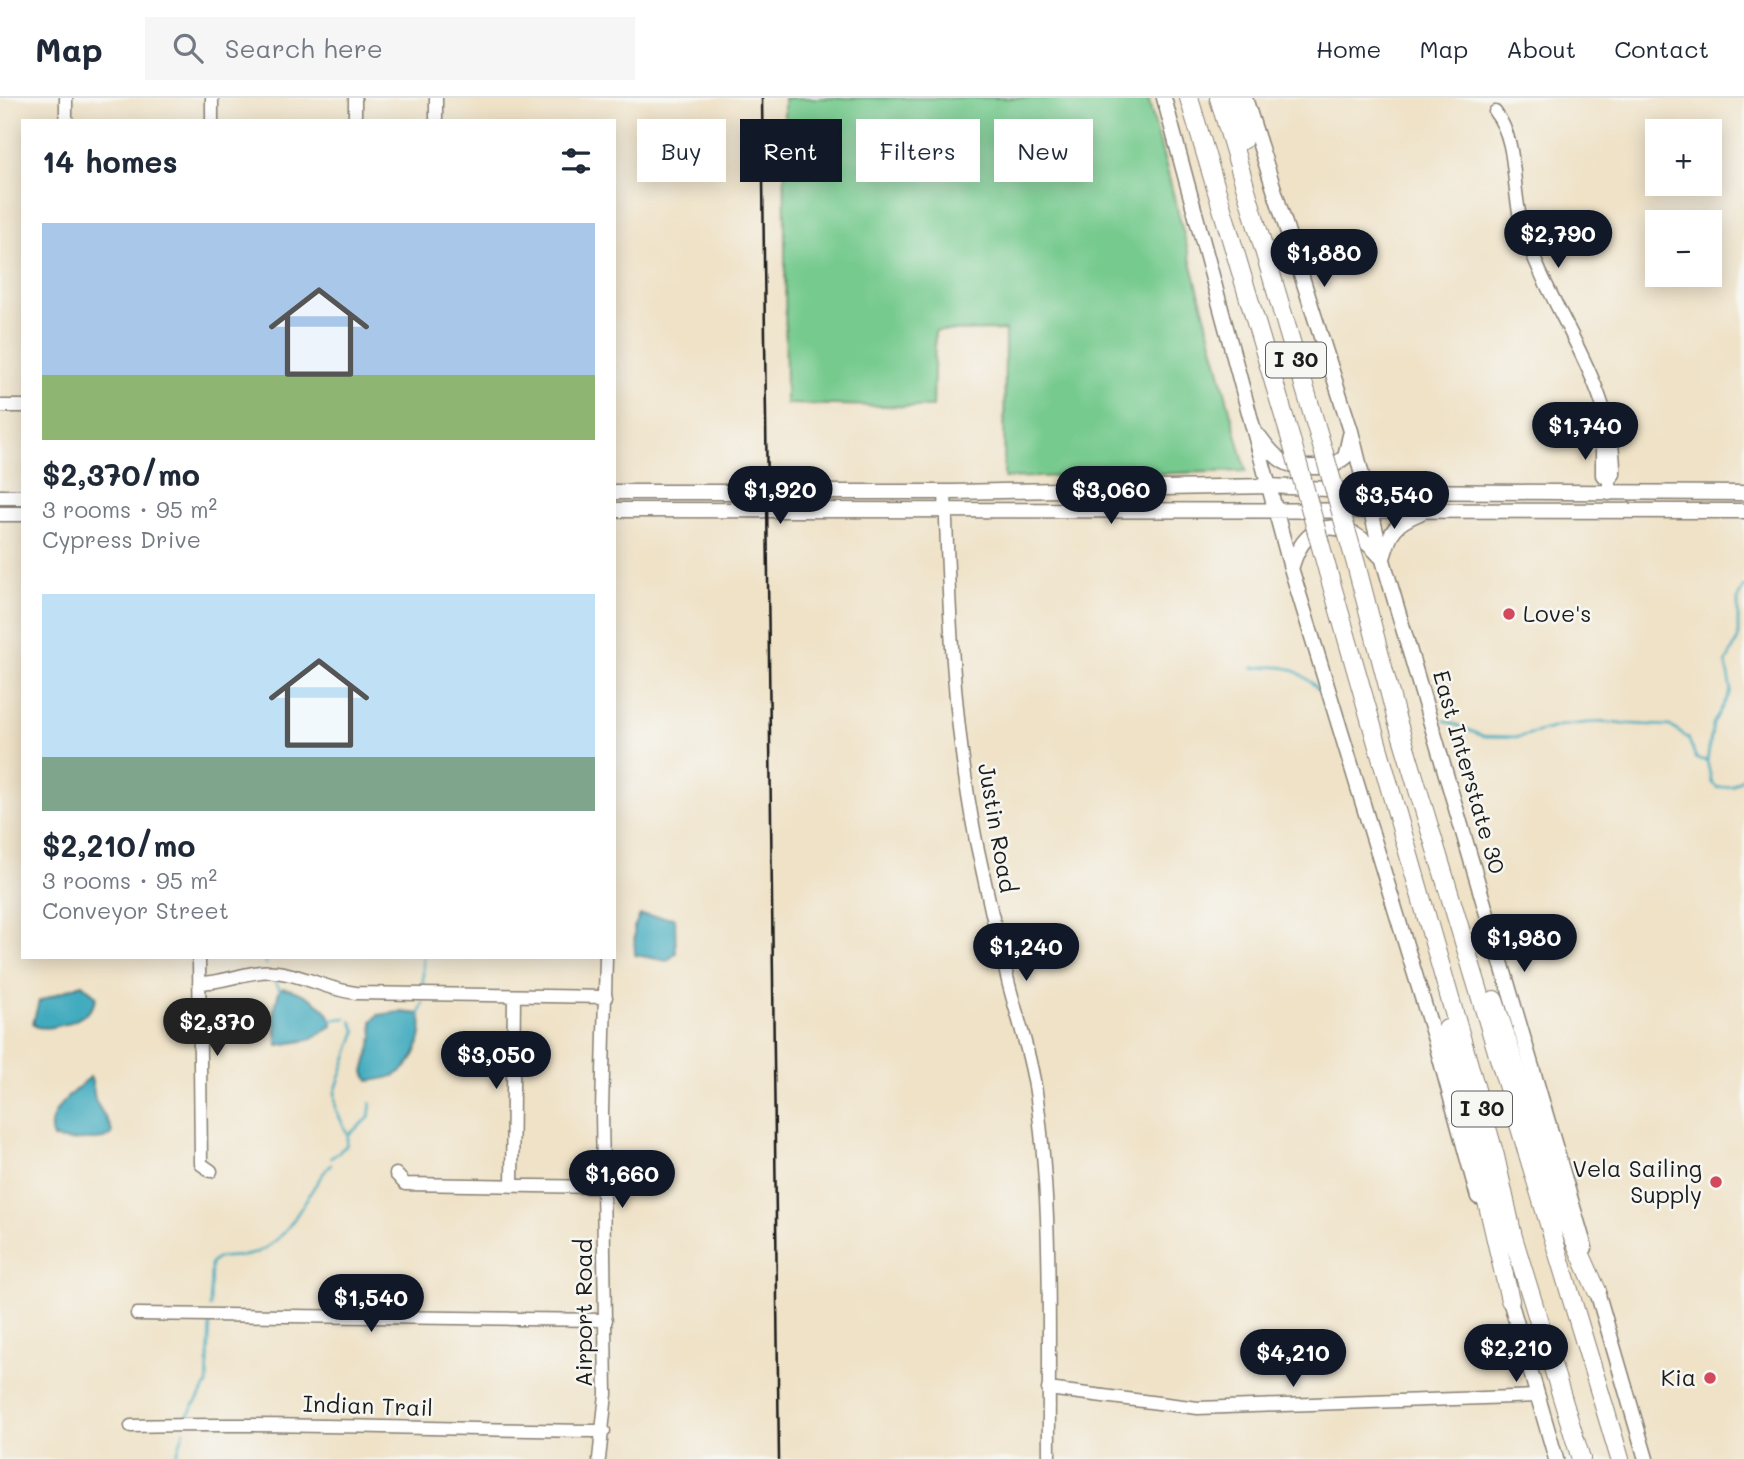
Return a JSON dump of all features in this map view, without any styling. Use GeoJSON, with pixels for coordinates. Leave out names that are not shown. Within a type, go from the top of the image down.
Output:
{"type":"FeatureCollection","features":[{"type":"Feature","properties":{"kind":"highway"},"geometry":{"type":"LineString","coordinates":[[1181,98],[1225,229],[1238,254]]}},
{"type":"Feature","properties":{"kind":"highway","name":"I 30"},"geometry":{"type":"LineString","coordinates":[[1189,98],[1238,254],[1495,1156],[1513,1237],[1581,1459]]}},
{"type":"Feature","properties":{"kind":"highway","name":"I 30"},"geometry":{"type":"LineString","coordinates":[[1219,98],[1356,564],[1420,800],[1620,1459]]}},
{"type":"Feature","properties":{"kind":"highway"},"geometry":{"type":"LineString","coordinates":[[1233,98],[1274,284]]}},
{"type":"Feature","properties":{"kind":"highway"},"geometry":{"type":"LineString","coordinates":[[1381,760],[1389,805],[1436,981],[1510,1300]]}},
{"type":"Feature","properties":{"kind":"highway"},"geometry":{"type":"LineString","coordinates":[[1420,800],[1436,829],[1470,923],[1562,1212],[1597,1291]]}},
{"type":"Feature","properties":{"kind":"main road"},"geometry":{"type":"LineString","coordinates":[[1164,98],[1291,568],[1427,1014],[1556,1459]]}},
{"type":"Feature","properties":{"kind":"main road","name":"East Interstate 30"},"geometry":{"type":"LineString","coordinates":[[1245,98],[1351,431],[1383,560],[1646,1459]]}},
{"type":"Feature","properties":{"kind":"main road"},"geometry":{"type":"LineString","coordinates":[[1254,427],[1279,461],[1314,467],[1339,464],[1345,457],[1351,431]]}},
{"type":"Feature","properties":{"kind":"main road"},"geometry":{"type":"LineString","coordinates":[[616,492],[945,492],[1270,486],[1366,491],[1609,487],[1744,493]]}},
{"type":"Feature","properties":{"kind":"main road"},"geometry":{"type":"LineString","coordinates":[[0,498],[21,498]]}},
{"type":"Feature","properties":{"kind":"main road"},"geometry":{"type":"LineString","coordinates":[[616,510],[1744,511]]}},
{"type":"Feature","properties":{"kind":"main road"},"geometry":{"type":"LineString","coordinates":[[1383,560],[1390,534],[1399,521],[1429,510]]}},
{"type":"Feature","properties":{"kind":"main road"},"geometry":{"type":"LineString","coordinates":[[0,514],[21,514]]}},
{"type":"Feature","properties":{"kind":"main road"},"geometry":{"type":"LineString","coordinates":[[1291,568],[1304,538],[1310,533],[1332,529],[1359,535],[1383,560]]}},
{"type":"Feature","properties":{"kind":"street"},"geometry":{"type":"LineString","coordinates":[[66,98],[66,119]]}},
{"type":"Feature","properties":{"kind":"street"},"geometry":{"type":"LineString","coordinates":[[212,98],[212,119]]}},
{"type":"Feature","properties":{"kind":"street"},"geometry":{"type":"LineString","coordinates":[[355,98],[355,119]]}},
{"type":"Feature","properties":{"kind":"street"},"geometry":{"type":"LineString","coordinates":[[436,98],[436,119]]}},
{"type":"Feature","properties":{"kind":"street"},"geometry":{"type":"LineString","coordinates":[[1495,112],[1507,126],[1519,216],[1529,247],[1601,399],[1608,436],[1614,446],[1614,474],[1609,487]]}},
{"type":"Feature","properties":{"kind":"street"},"geometry":{"type":"LineString","coordinates":[[0,406],[21,406]]}},
{"type":"Feature","properties":{"kind":"street","name":"Justin Road"},"geometry":{"type":"LineString","coordinates":[[945,492],[948,620],[968,788],[995,929],[1030,1059],[1037,1099],[1047,1222],[1049,1459]]}},
{"type":"Feature","properties":{"kind":"street"},"geometry":{"type":"LineString","coordinates":[[199,959],[201,1164],[211,1171]]}},
{"type":"Feature","properties":{"kind":"street","name":"Airport Road"},"geometry":{"type":"LineString","coordinates":[[599,1459],[604,1431],[606,1320],[602,1111],[607,959]]}},
{"type":"Feature","properties":{"kind":"street"},"geometry":{"type":"LineString","coordinates":[[200,983],[218,983],[273,971],[299,976],[338,991],[356,993],[606,997]]}},
{"type":"Feature","properties":{"kind":"street"},"geometry":{"type":"LineString","coordinates":[[512,1186],[514,996]]}},
{"type":"Feature","properties":{"kind":"street"},"geometry":{"type":"LineString","coordinates":[[396,1174],[405,1184],[605,1187]]}},
{"type":"Feature","properties":{"kind":"street"},"geometry":{"type":"LineString","coordinates":[[136,1314],[606,1320]]}},
{"type":"Feature","properties":{"kind":"street"},"geometry":{"type":"LineString","coordinates":[[1048,1389],[1198,1408],[1538,1396]]}},
{"type":"Feature","properties":{"kind":"street","name":"Indian Trail"},"geometry":{"type":"LineString","coordinates":[[131,1426],[256,1423],[412,1430],[604,1431]]}},
{"type":"Feature","properties":{"kind":"green space"},"geometry":{"type":"Polygon","coordinates":[[[784,98],[1148,98],[1246,471],[1004,478],[1005,330],[935,331],[933,407],[786,404],[785,182],[842,182],[842,119],[784,119],[784,98]]]}},
{"type":"Feature","properties":{"kind":"water"},"geometry":{"type":"Polygon","coordinates":[[[640,915],[675,918],[676,953],[667,961],[635,955],[634,927],[640,915]]]}},
{"type":"Feature","properties":{"kind":"water"},"geometry":{"type":"Polygon","coordinates":[[[82,984],[96,996],[94,1004],[82,1016],[55,1027],[37,1027],[33,1023],[39,1001],[82,984]]]}},
{"type":"Feature","properties":{"kind":"water"},"geometry":{"type":"Polygon","coordinates":[[[283,988],[298,992],[321,1006],[331,1019],[332,1026],[309,1040],[278,1045],[273,1015],[279,991],[283,988]]]}},
{"type":"Feature","properties":{"kind":"water"},"geometry":{"type":"Polygon","coordinates":[[[400,1012],[420,1014],[421,1029],[416,1052],[398,1074],[369,1081],[364,1072],[373,1037],[372,1021],[378,1015],[400,1012]]]}},
{"type":"Feature","properties":{"kind":"water"},"geometry":{"type":"Polygon","coordinates":[[[90,1077],[95,1099],[112,1133],[100,1140],[53,1138],[52,1120],[56,1112],[68,1096],[90,1077]]]}},
{"type":"Feature","properties":{"kind":"waterway"},"geometry":{"type":"LineString","coordinates":[[1744,586],[1738,598],[1738,639],[1726,663],[1731,691],[1713,724],[1707,761],[1712,783],[1718,788],[1732,786],[1744,777]]}},
{"type":"Feature","properties":{"kind":"waterway"},"geometry":{"type":"LineString","coordinates":[[1252,668],[1288,668],[1302,675],[1318,689]]}},
{"type":"Feature","properties":{"kind":"waterway"},"geometry":{"type":"LineString","coordinates":[[1444,720],[1483,736],[1519,737],[1559,726],[1595,722],[1670,726],[1688,738],[1696,758],[1707,761]]}},
{"type":"Feature","properties":{"kind":"waterway"},"geometry":{"type":"LineString","coordinates":[[265,959],[266,964]]}},
{"type":"Feature","properties":{"kind":"waterway"},"geometry":{"type":"LineString","coordinates":[[423,959],[423,988]]}},
{"type":"Feature","properties":{"kind":"waterway"},"geometry":{"type":"LineString","coordinates":[[275,982],[281,991]]}},
{"type":"Feature","properties":{"kind":"waterway"},"geometry":{"type":"LineString","coordinates":[[419,1017],[423,1003]]}},
{"type":"Feature","properties":{"kind":"waterway"},"geometry":{"type":"LineString","coordinates":[[329,1020],[346,1018]]}},
{"type":"Feature","properties":{"kind":"waterway"},"geometry":{"type":"LineString","coordinates":[[331,1158],[346,1146],[348,1135],[336,1110],[335,1092],[356,1031],[351,1021]]}},
{"type":"Feature","properties":{"kind":"waterway"},"geometry":{"type":"LineString","coordinates":[[348,1135],[369,1118],[371,1103]]}},
{"type":"Feature","properties":{"kind":"waterway"},"geometry":{"type":"LineString","coordinates":[[210,1307],[211,1264],[217,1258],[251,1255],[279,1237],[331,1164]]}},
{"type":"Feature","properties":{"kind":"waterway"},"geometry":{"type":"LineString","coordinates":[[185,1419],[207,1385],[210,1322]]}},
{"type":"Feature","properties":{"kind":"waterway"},"geometry":{"type":"LineString","coordinates":[[175,1459],[184,1431]]}},
{"type":"Feature","properties":{"kind":"railway"},"geometry":{"type":"LineString","coordinates":[[762,98],[779,1459]]}},
{"type":"Feature","properties":{"kind":"place","name":"Love's"},"geometry":{"type":"Point","coordinates":[1509,614]}},
{"type":"Feature","properties":{"kind":"place","name":"Vela Sailing Supply"},"geometry":{"type":"Point","coordinates":[1716,1182]}},
{"type":"Feature","properties":{"kind":"place","name":"Kia"},"geometry":{"type":"Point","coordinates":[1710,1378]}}]}
